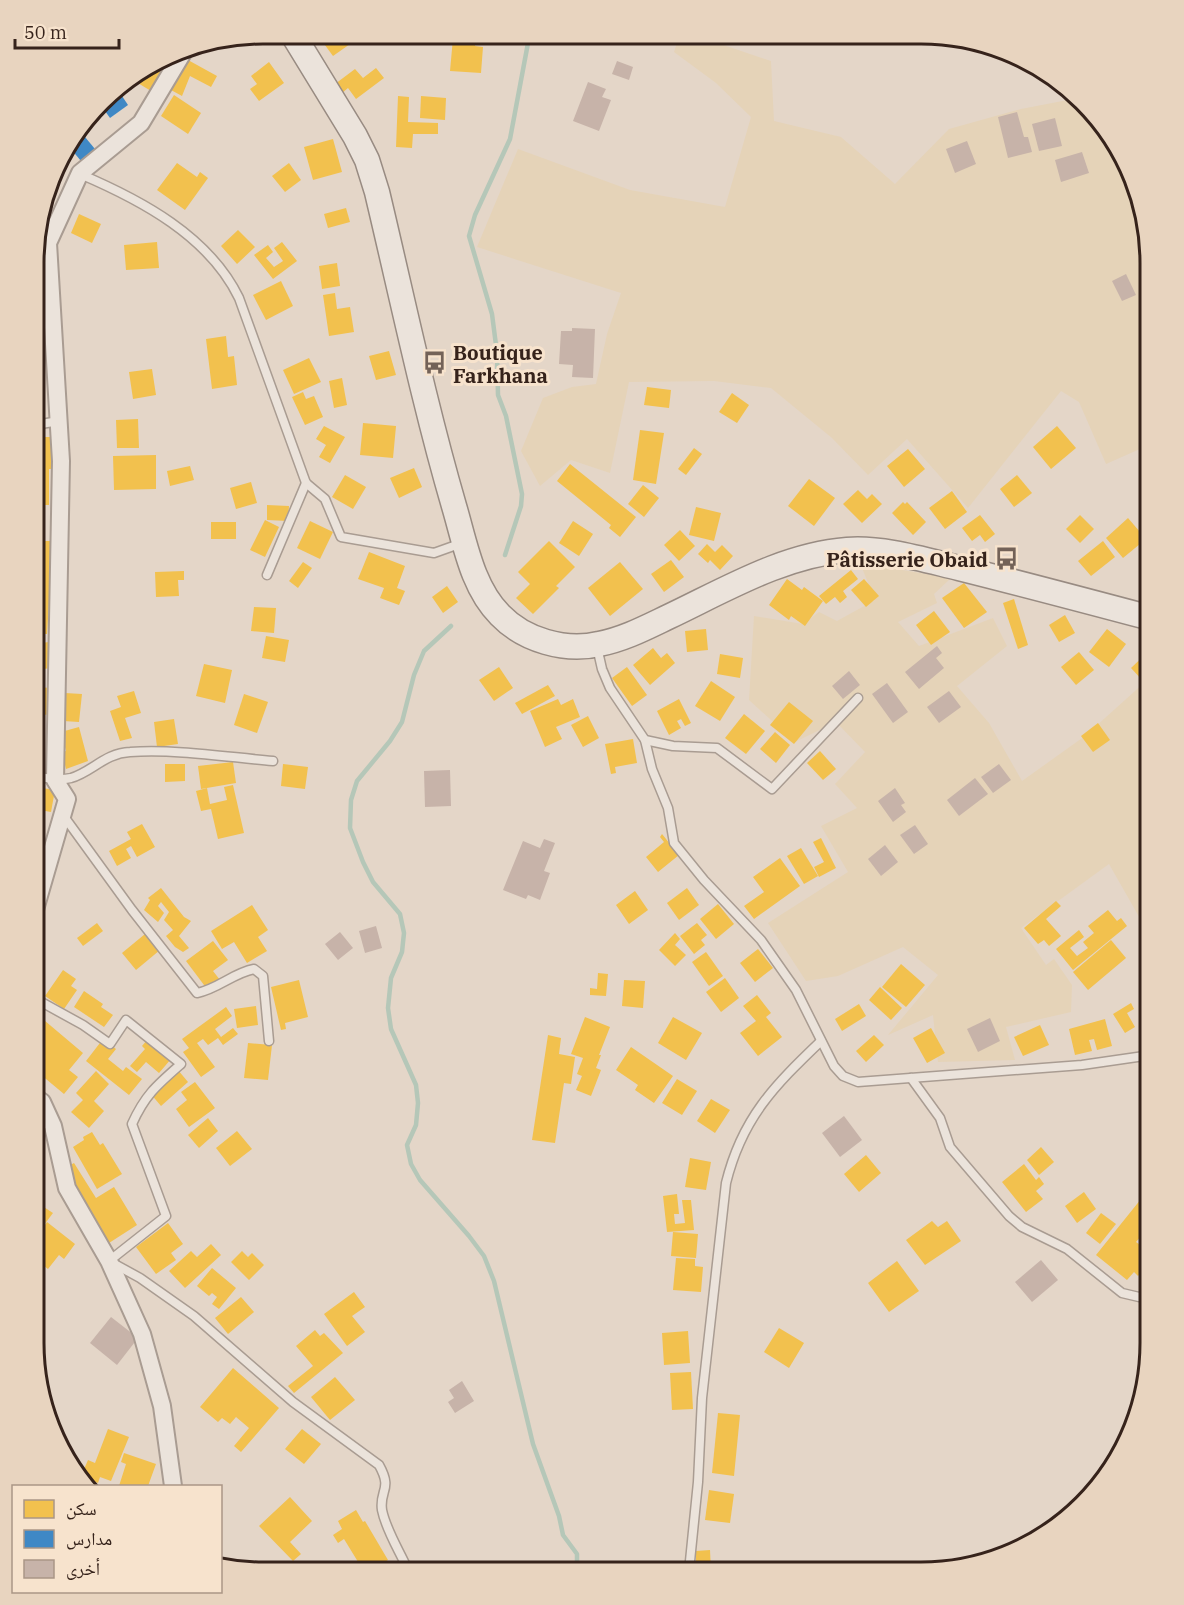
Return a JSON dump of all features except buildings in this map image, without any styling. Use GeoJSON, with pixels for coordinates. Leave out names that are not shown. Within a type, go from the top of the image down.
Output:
{"type":"FeatureCollection","features":[{"type":"Feature","properties":{"kind":"street"},"geometry":{"type":"LineString","coordinates":[[299,44],[355,135],[366,160],[377,192],[442,464],[465,542],[483,593],[499,615],[519,632],[544,642],[571,646],[597,645],[630,635],[768,569],[797,559],[849,549],[871,550],[924,560],[1140,615]]}},
{"type":"Feature","properties":{"kind":"street"},"geometry":{"type":"LineString","coordinates":[[45,240],[80,173],[141,123],[178,60]]}},
{"type":"Feature","properties":{"kind":"street"},"geometry":{"type":"LineString","coordinates":[[44,266],[61,461],[55,780],[68,799],[44,878]]}},
{"type":"Feature","properties":{"kind":"street"},"geometry":{"type":"LineString","coordinates":[[44,1106],[53,1126],[66,1188],[109,1261],[142,1334],[162,1406],[173,1485]]}},
{"type":"Feature","properties":{"kind":"lane"},"geometry":{"type":"LineString","coordinates":[[80,173],[168,220],[190,237],[231,280],[306,483],[325,499],[341,537],[434,553],[465,542]]}},
{"type":"Feature","properties":{"kind":"lane"},"geometry":{"type":"LineString","coordinates":[[44,424],[59,421]]}},
{"type":"Feature","properties":{"kind":"lane"},"geometry":{"type":"LineString","coordinates":[[267,575],[306,483]]}},
{"type":"Feature","properties":{"kind":"lane"},"geometry":{"type":"LineString","coordinates":[[597,645],[602,669],[610,688],[645,740],[652,769],[668,808],[674,843],[704,880],[760,940],[796,990],[834,1066],[843,1076],[858,1082],[1082,1065],[1140,1057]]}},
{"type":"Feature","properties":{"kind":"lane"},"geometry":{"type":"LineString","coordinates":[[645,740],[673,746],[717,748],[772,789],[858,698]]}},
{"type":"Feature","properties":{"kind":"lane"},"geometry":{"type":"LineString","coordinates":[[44,778],[55,780],[72,777],[101,760],[128,752],[195,754],[273,761]]}},
{"type":"Feature","properties":{"kind":"lane"},"geometry":{"type":"LineString","coordinates":[[62,815],[197,993],[206,992],[240,972],[254,969],[263,976],[269,1041]]}},
{"type":"Feature","properties":{"kind":"lane"},"geometry":{"type":"LineString","coordinates":[[44,1004],[83,1025],[110,1044],[126,1020],[181,1064],[152,1089],[141,1104],[132,1124],[166,1216],[109,1261],[140,1278],[194,1316],[293,1402],[379,1465],[385,1476],[386,1485],[382,1509],[404,1562]]}},
{"type":"Feature","properties":{"kind":"lane"},"geometry":{"type":"LineString","coordinates":[[690,1562],[698,1482],[702,1398],[726,1183],[732,1158],[758,1107],[781,1079],[821,1041]]}},
{"type":"Feature","properties":{"kind":"lane"},"geometry":{"type":"LineString","coordinates":[[911,1078],[940,1118],[950,1147],[1009,1216],[1022,1227],[1067,1249],[1122,1293],[1140,1297]]}},
{"type":"Feature","properties":{"kind":"shaded area"},"geometry":{"type":"Polygon","coordinates":[[[677,44],[721,44],[771,61],[774,121],[841,137],[895,184],[949,129],[1021,109],[1068,100],[1095,129],[1118,166],[1129,192],[1139,234],[1140,449],[1106,464],[1079,402],[1061,391],[968,508],[907,439],[868,475],[832,438],[771,388],[714,381],[629,382],[610,473],[571,460],[540,486],[521,451],[543,398],[572,387],[596,384],[607,334],[621,293],[477,247],[518,149],[630,190],[725,207],[751,117],[716,83],[674,52],[677,44]]]}},
{"type":"Feature","properties":{"kind":"shaded area"},"geometry":{"type":"Polygon","coordinates":[[[860,563],[951,578],[934,594],[937,603],[898,622],[919,646],[993,618],[1007,646],[957,686],[989,723],[1022,781],[1085,736],[1140,686],[1140,918],[1109,864],[1021,928],[1046,965],[1054,959],[1072,985],[1071,1012],[1006,1027],[1015,1060],[938,1062],[933,1015],[888,1035],[938,975],[903,947],[838,976],[806,981],[768,923],[848,872],[821,826],[857,808],[835,784],[865,752],[836,722],[795,742],[749,700],[754,616],[803,624],[819,612],[837,621],[875,600],[860,563]]]}},
{"type":"Feature","properties":{"kind":"waterway"},"geometry":{"type":"LineString","coordinates":[[505,555],[521,506],[522,494],[506,416],[498,395],[497,353],[492,314],[469,236],[475,215],[510,139],[528,44]]}},
{"type":"Feature","properties":{"kind":"waterway"},"geometry":{"type":"LineString","coordinates":[[451,626],[424,651],[414,675],[402,722],[390,741],[357,781],[351,800],[350,828],[373,882],[400,914],[404,933],[402,952],[391,978],[388,1008],[391,1029],[416,1085],[418,1103],[416,1125],[407,1145],[411,1164],[420,1180],[484,1256],[494,1281],[533,1444],[559,1516],[563,1535],[577,1554],[577,1562]]}},
{"type":"Feature","properties":{"kind":"place","name":"Boutique Farkhana"},"geometry":{"type":"Point","coordinates":[435,363]}},
{"type":"Feature","properties":{"kind":"place","name":"Pâtisserie Obaid"},"geometry":{"type":"Point","coordinates":[1006,559]}}]}
